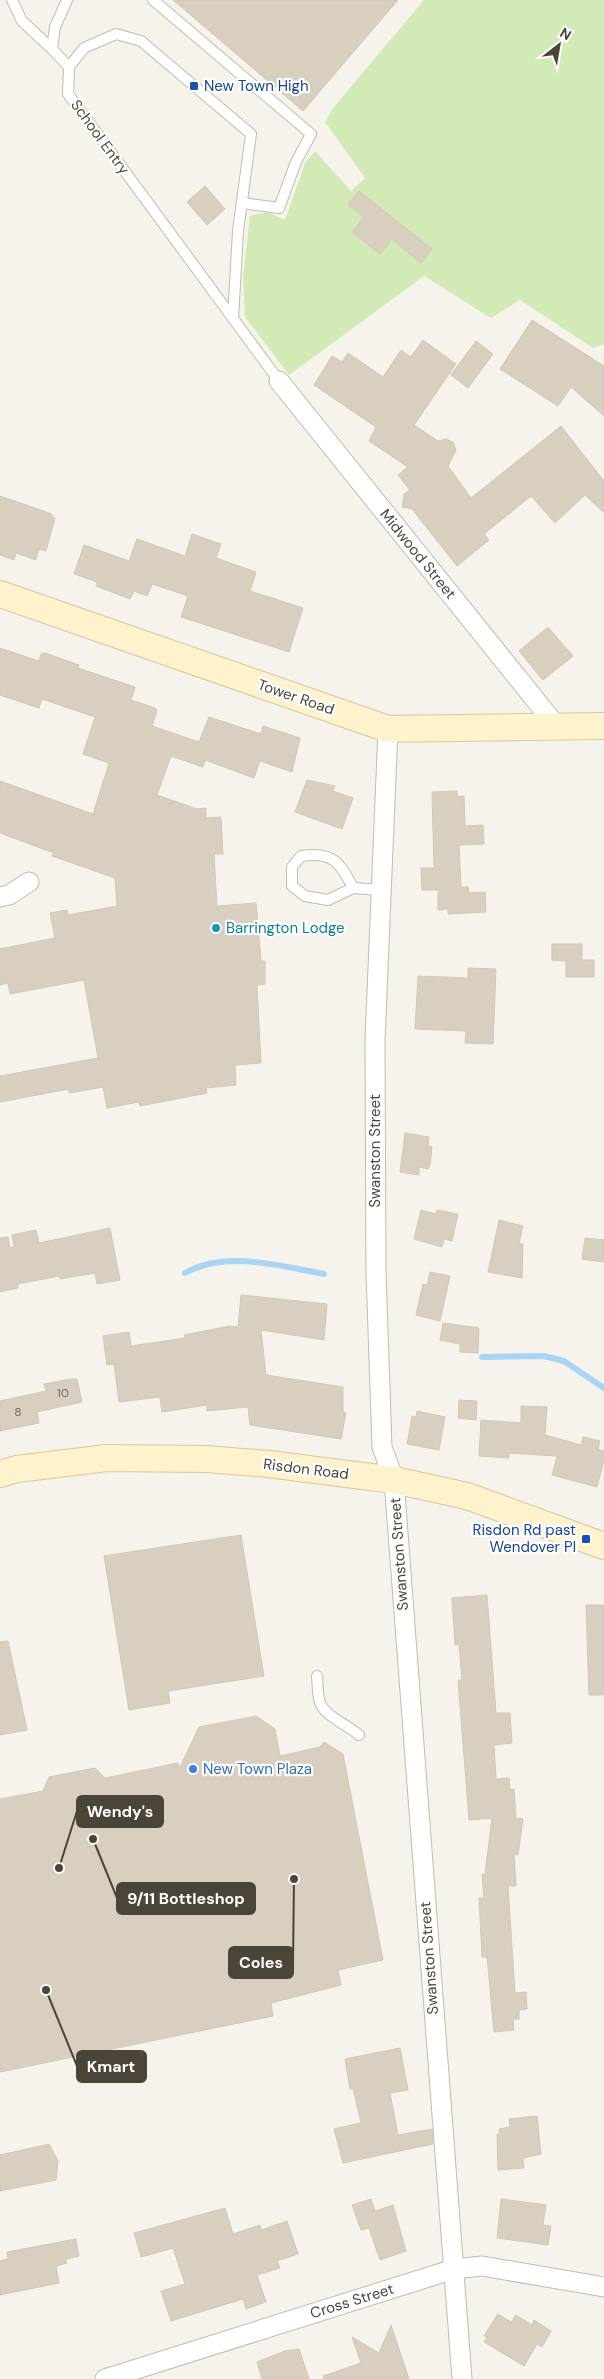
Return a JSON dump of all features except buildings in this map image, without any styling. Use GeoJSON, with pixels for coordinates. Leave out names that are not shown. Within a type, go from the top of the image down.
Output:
{"type":"FeatureCollection","features":[{"type":"Feature","properties":{"kind":"street","name":"Midwood Street"},"geometry":{"type":"LineString","coordinates":[[279,381],[548,728]]}},
{"type":"Feature","properties":{"kind":"street","name":"Tower Road"},"geometry":{"type":"LineString","coordinates":[[0,594],[388,729],[604,726]]}},
{"type":"Feature","properties":{"kind":"street","name":"Swanston Street"},"geometry":{"type":"LineString","coordinates":[[388,729],[375,1040],[376,1272],[382,1447],[394,1480],[462,2379]]}},
{"type":"Feature","properties":{"kind":"street"},"geometry":{"type":"LineString","coordinates":[[0,897],[9,895],[29,882]]}},
{"type":"Feature","properties":{"kind":"street","name":"Risdon Road"},"geometry":{"type":"LineString","coordinates":[[0,1474],[17,1469],[107,1458],[206,1458],[394,1480],[467,1496],[604,1546]]}},
{"type":"Feature","properties":{"kind":"street","name":"Cross Street"},"geometry":{"type":"LineString","coordinates":[[105,2379],[454,2270],[482,2266],[604,2287]]}},
{"type":"Feature","properties":{"kind":"lane"},"geometry":{"type":"LineString","coordinates":[[12,0],[22,21],[69,67],[84,48],[116,34],[141,41],[251,134],[238,231],[233,319]]}},
{"type":"Feature","properties":{"kind":"lane"},"geometry":{"type":"LineString","coordinates":[[52,50],[55,27],[66,0]]}},
{"type":"Feature","properties":{"kind":"lane"},"geometry":{"type":"LineString","coordinates":[[153,0],[311,134],[296,162],[279,208],[242,203]]}},
{"type":"Feature","properties":{"kind":"lane","name":"School Entry"},"geometry":{"type":"LineString","coordinates":[[69,67],[68,94],[279,381]]}},
{"type":"Feature","properties":{"kind":"lane"},"geometry":{"type":"LineString","coordinates":[[353,888],[336,861],[319,854],[301,856],[292,867],[292,886],[305,896],[328,900],[353,888],[380,890]]}},
{"type":"Feature","properties":{"kind":"lane"},"geometry":{"type":"LineString","coordinates":[[317,1676],[320,1704],[330,1714],[348,1725],[359,1735]]}},
{"type":"Feature","properties":{"kind":"green space"},"geometry":{"type":"Polygon","coordinates":[[[424,0],[604,0],[604,344],[593,348],[520,300],[491,318],[424,276],[289,375],[245,317],[243,278],[250,216],[267,212],[285,220],[305,163],[315,151],[351,191],[365,178],[325,122],[333,108],[424,0]]]}},
{"type":"Feature","properties":{"kind":"waterway"},"geometry":{"type":"LineString","coordinates":[[185,1273],[201,1266],[235,1261],[271,1264],[324,1274]]}},
{"type":"Feature","properties":{"kind":"waterway"},"geometry":{"type":"LineString","coordinates":[[482,1357],[544,1356],[564,1361],[604,1388]]}},
{"type":"Feature","properties":{"kind":"place","name":"New Town High"},"geometry":{"type":"Point","coordinates":[194,86]}},
{"type":"Feature","properties":{"kind":"place","name":"Barrington Lodge"},"geometry":{"type":"Point","coordinates":[216,928]}},
{"type":"Feature","properties":{"kind":"place","name":"Risdon Rd past Wendover Pl"},"geometry":{"type":"Point","coordinates":[586,1539]}},
{"type":"Feature","properties":{"kind":"place","name":"New Town Plaza"},"geometry":{"type":"Point","coordinates":[193,1769]}},
{"type":"Feature","properties":{"kind":"place","name":"9/11 Bottleshop"},"geometry":{"type":"Point","coordinates":[93,1839]}},
{"type":"Feature","properties":{"kind":"place","name":"Wendy's"},"geometry":{"type":"Point","coordinates":[59,1868]}},
{"type":"Feature","properties":{"kind":"place","name":"Coles"},"geometry":{"type":"Point","coordinates":[294,1879]}},
{"type":"Feature","properties":{"kind":"place","name":"Kmart"},"geometry":{"type":"Point","coordinates":[46,1990]}}]}
